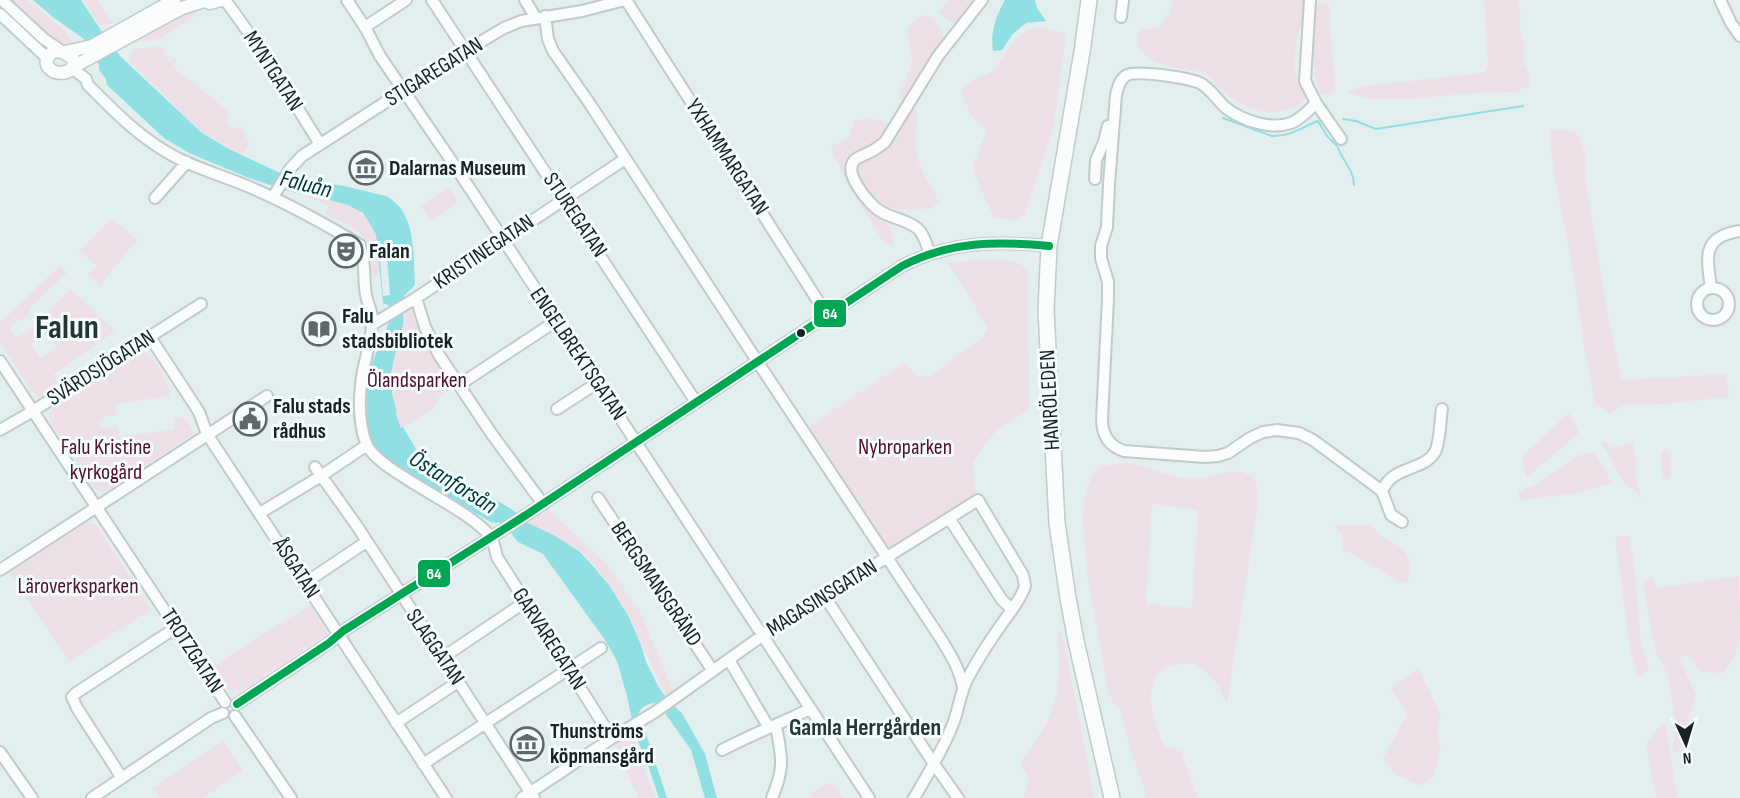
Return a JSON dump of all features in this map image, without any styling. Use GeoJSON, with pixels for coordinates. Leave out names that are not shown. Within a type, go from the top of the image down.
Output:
{"type":"FeatureCollection","features":[{"type":"Feature","properties":{"kind":"highway","name":"HANRÖLEDEN"},"geometry":{"type":"LineString","coordinates":[[1089,0],[1049,246],[1046,310],[1058,524],[1076,641],[1112,798]]}},
{"type":"Feature","properties":{"kind":"main road"},"geometry":{"type":"LineString","coordinates":[[116,39],[174,0]]}},
{"type":"Feature","properties":{"kind":"main road"},"geometry":{"type":"LineString","coordinates":[[91,52],[55,51],[49,55],[46,63],[50,69],[58,73],[70,69],[91,52],[182,9],[203,0],[210,3],[222,0]]}},
{"type":"Feature","properties":{"kind":"main road"},"geometry":{"type":"LineString","coordinates":[[64,52],[73,58],[74,63],[70,69]]}},
{"type":"Feature","properties":{"kind":"street"},"geometry":{"type":"LineString","coordinates":[[2,0],[44,39],[64,52]]}},
{"type":"Feature","properties":{"kind":"street","name":"MYNTGATAN"},"geometry":{"type":"LineString","coordinates":[[222,0],[228,4],[261,51],[320,144]]}},
{"type":"Feature","properties":{"kind":"street","name":"ENGELBREKTSGATAN"},"geometry":{"type":"LineString","coordinates":[[347,0],[365,27],[380,56],[869,798]]}},
{"type":"Feature","properties":{"kind":"street"},"geometry":{"type":"LineString","coordinates":[[365,27],[406,0]]}},
{"type":"Feature","properties":{"kind":"street","name":"STUREGATAN"},"geometry":{"type":"LineString","coordinates":[[432,0],[696,402]]}},
{"type":"Feature","properties":{"kind":"street"},"geometry":{"type":"LineString","coordinates":[[525,0],[540,17],[553,51],[954,660],[963,688]]}},
{"type":"Feature","properties":{"kind":"street","name":"STIGAREGATAN"},"geometry":{"type":"LineString","coordinates":[[275,193],[302,156],[465,51],[514,23],[582,11],[626,0]]}},
{"type":"Feature","properties":{"kind":"street","name":"YXHAMMARGATAN"},"geometry":{"type":"LineString","coordinates":[[626,0],[827,315]]}},
{"type":"Feature","properties":{"kind":"street"},"geometry":{"type":"LineString","coordinates":[[930,254],[919,229],[909,222],[883,213],[870,202],[853,178],[851,166],[856,159],[885,142],[938,56],[982,0]]}},
{"type":"Feature","properties":{"kind":"street"},"geometry":{"type":"LineString","coordinates":[[1121,17],[1123,0]]}},
{"type":"Feature","properties":{"kind":"street"},"geometry":{"type":"LineString","coordinates":[[1310,0],[1305,81],[1316,103],[1341,139]]}},
{"type":"Feature","properties":{"kind":"street"},"geometry":{"type":"LineString","coordinates":[[1720,0],[1740,36]]}},
{"type":"Feature","properties":{"kind":"street"},"geometry":{"type":"LineString","coordinates":[[0,15],[47,58]]}},
{"type":"Feature","properties":{"kind":"street"},"geometry":{"type":"LineString","coordinates":[[70,69],[126,123],[165,151],[187,162],[275,193],[360,245],[366,297],[372,312],[373,324],[361,390],[362,425],[367,446],[381,462],[462,512],[491,537]]}},
{"type":"Feature","properties":{"kind":"street"},"geometry":{"type":"LineString","coordinates":[[1316,103],[1308,112],[1292,122],[1277,126],[1246,120],[1225,107],[1204,86],[1195,81],[1132,73],[1124,78],[1118,88],[1107,227],[1101,246],[1108,282],[1103,430],[1108,440],[1119,449],[1129,452],[1212,457],[1228,453],[1263,432],[1292,431],[1313,440],[1382,491],[1391,515],[1402,522]]}},
{"type":"Feature","properties":{"kind":"street"},"geometry":{"type":"LineString","coordinates":[[1095,179],[1095,160],[1104,142],[1108,126],[1114,125]]}},
{"type":"Feature","properties":{"kind":"street","name":"KRISTINEGATAN"},"geometry":{"type":"LineString","coordinates":[[373,324],[625,159]]}},
{"type":"Feature","properties":{"kind":"street"},"geometry":{"type":"LineString","coordinates":[[155,198],[187,162]]}},
{"type":"Feature","properties":{"kind":"street"},"geometry":{"type":"LineString","coordinates":[[1711,288],[1707,257],[1711,246],[1725,234],[1740,231]]}},
{"type":"Feature","properties":{"kind":"street"},"geometry":{"type":"LineString","coordinates":[[237,704],[329,643],[338,634],[543,504],[902,266],[930,254],[961,246],[990,243],[1049,246]]}},
{"type":"Feature","properties":{"kind":"street"},"geometry":{"type":"LineString","coordinates":[[411,301],[431,341],[459,385],[543,504]]}},
{"type":"Feature","properties":{"kind":"street","name":"SVÄRDSJÖGATAN"},"geometry":{"type":"LineString","coordinates":[[0,430],[201,304]]}},
{"type":"Feature","properties":{"kind":"street"},"geometry":{"type":"LineString","coordinates":[[459,385],[556,321]]}},
{"type":"Feature","properties":{"kind":"street","name":"ÅSGATAN"},"geometry":{"type":"LineString","coordinates":[[150,337],[199,412],[207,434],[446,798]]}},
{"type":"Feature","properties":{"kind":"street","name":"TROTZGATAN"},"geometry":{"type":"LineString","coordinates":[[0,361],[177,627],[224,707]]}},
{"type":"Feature","properties":{"kind":"street"},"geometry":{"type":"LineString","coordinates":[[557,409],[597,383]]}},
{"type":"Feature","properties":{"kind":"street"},"geometry":{"type":"LineString","coordinates":[[0,570],[267,396]]}},
{"type":"Feature","properties":{"kind":"street"},"geometry":{"type":"LineString","coordinates":[[1382,491],[1386,483],[1398,473],[1429,461],[1436,450],[1442,410]]}},
{"type":"Feature","properties":{"kind":"street"},"geometry":{"type":"LineString","coordinates":[[260,513],[318,472],[367,446]]}},
{"type":"Feature","properties":{"kind":"street","name":"SLAGGATAN"},"geometry":{"type":"LineString","coordinates":[[318,472],[486,724],[529,796]]}},
{"type":"Feature","properties":{"kind":"street","name":"BERGSMANSGRÄND"},"geometry":{"type":"LineString","coordinates":[[598,498],[713,671]]}},
{"type":"Feature","properties":{"kind":"street","name":"MAGASINSGATAN"},"geometry":{"type":"LineString","coordinates":[[612,738],[660,709],[763,635],[978,500],[1025,579],[1024,589],[1012,609]]}},
{"type":"Feature","properties":{"kind":"street"},"geometry":{"type":"LineString","coordinates":[[914,798],[934,764],[953,723],[963,688],[979,658],[1012,609],[1002,600],[949,518]]}},
{"type":"Feature","properties":{"kind":"street","name":"GARVAREGATAN"},"geometry":{"type":"LineString","coordinates":[[491,537],[497,557],[612,738]]}},
{"type":"Feature","properties":{"kind":"street"},"geometry":{"type":"LineString","coordinates":[[305,583],[366,542]]}},
{"type":"Feature","properties":{"kind":"street"},"geometry":{"type":"LineString","coordinates":[[825,597],[958,798]]}},
{"type":"Feature","properties":{"kind":"street"},"geometry":{"type":"LineString","coordinates":[[442,658],[525,602]]}},
{"type":"Feature","properties":{"kind":"street"},"geometry":{"type":"LineString","coordinates":[[122,777],[77,708],[72,699],[73,695],[177,627]]}},
{"type":"Feature","properties":{"kind":"street"},"geometry":{"type":"LineString","coordinates":[[423,764],[601,648]]}},
{"type":"Feature","properties":{"kind":"street","name":"BERGSMANSGRÄND"},"geometry":{"type":"LineString","coordinates":[[729,660],[772,727],[782,760],[782,769],[772,798]]}},
{"type":"Feature","properties":{"kind":"street"},"geometry":{"type":"LineString","coordinates":[[396,723],[458,682]]}},
{"type":"Feature","properties":{"kind":"street"},"geometry":{"type":"LineString","coordinates":[[396,723],[458,682]]}},
{"type":"Feature","properties":{"kind":"street"},"geometry":{"type":"LineString","coordinates":[[92,798],[211,718],[232,701],[237,704]]}},
{"type":"Feature","properties":{"kind":"street"},"geometry":{"type":"LineString","coordinates":[[224,707],[229,717],[235,716],[238,712],[237,704]]}},
{"type":"Feature","properties":{"kind":"street"},"geometry":{"type":"LineString","coordinates":[[722,750],[810,709]]}},
{"type":"Feature","properties":{"kind":"street","name":"TROTZGATAN"},"geometry":{"type":"LineString","coordinates":[[235,716],[291,798]]}},
{"type":"Feature","properties":{"kind":"street"},"geometry":{"type":"LineString","coordinates":[[529,796],[612,738]]}},
{"type":"Feature","properties":{"kind":"street"},"geometry":{"type":"LineString","coordinates":[[0,752],[32,798]]}},
{"type":"Feature","properties":{"kind":"green space"},"geometry":{"type":"Polygon","coordinates":[[[11,0],[28,0],[66,32],[76,48],[57,41],[11,0]]]}},
{"type":"Feature","properties":{"kind":"green space"},"geometry":{"type":"Polygon","coordinates":[[[83,0],[98,0],[114,24],[99,25],[83,0]]]}},
{"type":"Feature","properties":{"kind":"green space"},"geometry":{"type":"Polygon","coordinates":[[[948,0],[977,0],[958,26],[938,13],[948,0]]]}},
{"type":"Feature","properties":{"kind":"green space"},"geometry":{"type":"Polygon","coordinates":[[[1173,0],[1305,0],[1304,18],[1297,35],[1294,66],[1298,80],[1306,90],[1302,102],[1294,108],[1280,112],[1252,109],[1226,94],[1208,74],[1170,67],[1146,55],[1137,42],[1137,33],[1156,28],[1164,23],[1173,0]]]}},
{"type":"Feature","properties":{"kind":"green space"},"geometry":{"type":"Polygon","coordinates":[[[1484,0],[1518,0],[1521,13],[1520,28],[1525,46],[1523,63],[1529,75],[1529,85],[1525,88],[1513,92],[1409,99],[1370,99],[1349,93],[1349,90],[1363,86],[1484,73],[1488,64],[1484,0]]]}},
{"type":"Feature","properties":{"kind":"green space"},"geometry":{"type":"Polygon","coordinates":[[[1320,2],[1328,5],[1331,11],[1335,83],[1334,91],[1329,94],[1321,93],[1316,83],[1314,14],[1320,2]]]}},
{"type":"Feature","properties":{"kind":"green space"},"geometry":{"type":"Polygon","coordinates":[[[193,9],[194,17],[160,39],[130,43],[193,9]]]}},
{"type":"Feature","properties":{"kind":"green space"},"geometry":{"type":"Polygon","coordinates":[[[925,15],[934,19],[947,41],[904,103],[899,95],[912,63],[907,31],[915,19],[925,15]]]}},
{"type":"Feature","properties":{"kind":"green space"},"geometry":{"type":"Polygon","coordinates":[[[1041,28],[1066,34],[1054,125],[1025,215],[1018,220],[994,218],[972,168],[987,130],[970,114],[961,90],[973,80],[992,72],[1016,39],[1027,30],[1041,28]]]}},
{"type":"Feature","properties":{"kind":"green space"},"geometry":{"type":"Polygon","coordinates":[[[162,46],[169,62],[175,59],[173,64],[178,71],[230,112],[227,117],[228,125],[234,129],[240,127],[250,141],[243,155],[203,133],[129,62],[134,49],[162,46]]]}},
{"type":"Feature","properties":{"kind":"green space"},"geometry":{"type":"Polygon","coordinates":[[[913,106],[917,110],[916,149],[920,167],[939,202],[932,208],[911,210],[890,208],[872,197],[867,207],[873,214],[882,216],[892,233],[894,245],[884,243],[846,181],[830,147],[848,139],[854,121],[871,118],[889,125],[913,106]]]}},
{"type":"Feature","properties":{"kind":"green space"},"geometry":{"type":"Polygon","coordinates":[[[1549,130],[1567,130],[1578,134],[1586,156],[1586,181],[1609,321],[1622,380],[1726,374],[1729,397],[1663,404],[1628,403],[1608,414],[1595,402],[1555,179],[1549,130]]]}},
{"type":"Feature","properties":{"kind":"green space"},"geometry":{"type":"Polygon","coordinates":[[[448,187],[458,203],[431,221],[421,206],[448,187]]]}},
{"type":"Feature","properties":{"kind":"green space"},"geometry":{"type":"Polygon","coordinates":[[[302,194],[345,204],[364,216],[376,234],[381,275],[372,276],[366,242],[362,235],[325,214],[329,206],[302,194]]]}},
{"type":"Feature","properties":{"kind":"green space"},"geometry":{"type":"Polygon","coordinates":[[[112,218],[137,240],[100,285],[88,275],[96,265],[79,251],[112,218]]]}},
{"type":"Feature","properties":{"kind":"green space","name":"Nybroparken"},"geometry":{"type":"Polygon","coordinates":[[[988,259],[1016,262],[1028,273],[1029,410],[996,431],[973,461],[976,498],[889,550],[809,426],[905,362],[918,378],[931,375],[983,338],[988,327],[948,263],[988,259]]]}},
{"type":"Feature","properties":{"kind":"green space"},"geometry":{"type":"Polygon","coordinates":[[[59,266],[67,273],[29,309],[31,313],[9,327],[16,338],[41,323],[39,320],[71,289],[115,331],[53,375],[60,386],[39,397],[31,390],[0,343],[0,323],[59,266]],[[48,333],[31,344],[40,358],[57,348],[48,333]]]}},
{"type":"Feature","properties":{"kind":"green space","name":"Ölandsparken"},"geometry":{"type":"Polygon","coordinates":[[[408,308],[412,312],[422,340],[452,388],[440,395],[434,408],[402,428],[395,414],[397,413],[392,370],[404,311],[408,308]]]}},
{"type":"Feature","properties":{"kind":"green space","name":"Falu Kristine kyrkogård"},"geometry":{"type":"Polygon","coordinates":[[[139,351],[150,356],[158,367],[167,384],[170,396],[115,404],[116,415],[103,417],[100,421],[101,426],[105,429],[118,427],[119,437],[175,429],[174,418],[185,417],[194,433],[108,491],[101,492],[93,487],[49,419],[50,412],[61,402],[139,351]]]}},
{"type":"Feature","properties":{"kind":"green space"},"geometry":{"type":"Polygon","coordinates":[[[1569,412],[1579,433],[1526,478],[1522,457],[1569,412]]]}},
{"type":"Feature","properties":{"kind":"green space"},"geometry":{"type":"Polygon","coordinates":[[[1605,441],[1611,448],[1633,443],[1637,469],[1635,476],[1641,499],[1634,489],[1626,486],[1601,442],[1605,441]]]}},
{"type":"Feature","properties":{"kind":"green space"},"geometry":{"type":"Polygon","coordinates":[[[1665,449],[1670,452],[1669,479],[1664,479],[1661,470],[1661,452],[1665,449]]]}},
{"type":"Feature","properties":{"kind":"green space"},"geometry":{"type":"Polygon","coordinates":[[[1594,452],[1612,483],[1577,493],[1521,500],[1518,492],[1536,484],[1579,455],[1594,452]]]}},
{"type":"Feature","properties":{"kind":"green space"},"geometry":{"type":"Polygon","coordinates":[[[1130,464],[1181,478],[1237,472],[1249,475],[1257,484],[1258,504],[1227,704],[1209,674],[1202,668],[1187,663],[1174,665],[1161,671],[1153,683],[1151,692],[1152,712],[1158,731],[1166,747],[1180,751],[1198,798],[1147,798],[1128,742],[1120,709],[1112,701],[1107,688],[1087,572],[1083,523],[1087,487],[1098,467],[1130,464]],[[1152,504],[1146,604],[1192,608],[1198,510],[1152,504]]]}},
{"type":"Feature","properties":{"kind":"green space"},"geometry":{"type":"Polygon","coordinates":[[[547,508],[612,570],[640,612],[673,691],[666,696],[629,617],[609,584],[594,565],[580,550],[523,520],[547,508]]]}},
{"type":"Feature","properties":{"kind":"green space","name":"Läroverksparken"},"geometry":{"type":"Polygon","coordinates":[[[84,523],[95,524],[151,609],[70,662],[9,572],[84,523]]]}},
{"type":"Feature","properties":{"kind":"green space"},"geometry":{"type":"Polygon","coordinates":[[[1333,525],[1372,525],[1381,536],[1404,549],[1411,569],[1408,580],[1403,583],[1343,549],[1342,534],[1333,525]]]}},
{"type":"Feature","properties":{"kind":"green space"},"geometry":{"type":"Polygon","coordinates":[[[1629,536],[1634,562],[1641,644],[1649,670],[1638,676],[1630,648],[1615,537],[1629,536]]]}},
{"type":"Feature","properties":{"kind":"green space"},"geometry":{"type":"Polygon","coordinates":[[[1652,576],[1658,588],[1739,576],[1740,636],[1734,657],[1723,673],[1700,672],[1687,655],[1679,658],[1696,695],[1678,753],[1673,752],[1675,724],[1668,675],[1655,650],[1643,585],[1652,576]]]}},
{"type":"Feature","properties":{"kind":"green space"},"geometry":{"type":"Polygon","coordinates":[[[310,605],[328,634],[242,691],[228,690],[213,666],[310,605]]]}},
{"type":"Feature","properties":{"kind":"green space"},"geometry":{"type":"Polygon","coordinates":[[[1061,630],[1094,798],[1024,798],[1029,778],[1020,763],[1042,731],[1052,710],[1059,677],[1057,632],[1061,630]]]}},
{"type":"Feature","properties":{"kind":"green space"},"geometry":{"type":"Polygon","coordinates":[[[1418,668],[1441,716],[1437,731],[1441,748],[1434,776],[1421,786],[1397,775],[1383,759],[1407,714],[1391,689],[1418,668]]]}},
{"type":"Feature","properties":{"kind":"green space"},"geometry":{"type":"Polygon","coordinates":[[[1663,722],[1666,726],[1677,798],[1656,798],[1646,744],[1663,722]]]}},
{"type":"Feature","properties":{"kind":"green space"},"geometry":{"type":"Polygon","coordinates":[[[631,732],[655,798],[638,798],[614,744],[631,732]]]}},
{"type":"Feature","properties":{"kind":"green space"},"geometry":{"type":"Polygon","coordinates":[[[223,741],[243,771],[203,798],[159,798],[153,788],[223,741]]]}},
{"type":"Feature","properties":{"kind":"green space"},"geometry":{"type":"Polygon","coordinates":[[[833,782],[844,798],[812,798],[811,793],[833,782]]]}},
{"type":"Feature","properties":{"kind":"water"},"geometry":{"type":"Polygon","coordinates":[[[33,0],[81,0],[120,56],[202,133],[229,149],[297,179],[344,186],[386,196],[396,203],[408,224],[411,236],[415,285],[404,296],[403,325],[391,374],[392,393],[401,428],[403,427],[416,449],[425,458],[513,510],[524,521],[579,551],[593,566],[609,585],[629,617],[658,686],[667,699],[682,713],[705,754],[717,798],[705,798],[691,750],[656,703],[645,706],[639,712],[667,798],[659,798],[635,734],[617,661],[605,640],[543,554],[518,542],[499,522],[491,522],[409,474],[380,452],[373,443],[368,427],[366,407],[368,379],[386,330],[390,306],[383,303],[376,234],[363,213],[348,205],[292,192],[249,178],[189,153],[164,138],[107,85],[84,39],[33,0]]]}},
{"type":"Feature","properties":{"kind":"water"},"geometry":{"type":"Polygon","coordinates":[[[1005,0],[1035,0],[1037,8],[1046,21],[1026,23],[1012,35],[1002,50],[993,51],[994,24],[1005,0]]]}},
{"type":"Feature","properties":{"kind":"pier"},"geometry":{"type":"Polygon","coordinates":[[[387,259],[390,295],[383,296],[380,260],[387,259]]]}},
{"type":"Feature","properties":{"kind":"waterway"},"geometry":{"type":"LineString","coordinates":[[1343,119],[1356,121],[1376,129],[1523,106]]}},
{"type":"Feature","properties":{"kind":"waterway"},"geometry":{"type":"LineString","coordinates":[[1223,118],[1272,136],[1290,133],[1318,121],[1327,136],[1337,146]]}},
{"type":"Feature","properties":{"kind":"waterway"},"geometry":{"type":"LineString","coordinates":[[1338,148],[1354,180],[1354,185]]}},
{"type":"Feature","properties":{"kind":"transit line","name":"64"},"geometry":{"type":"LineString","coordinates":[[237,704],[329,643],[343,631],[523,517],[902,266],[956,247],[1011,243],[1049,246]]}},
{"type":"Feature","properties":{"kind":"place","name":"Dalarnas Museum"},"geometry":{"type":"Point","coordinates":[366,168]}},
{"type":"Feature","properties":{"kind":"place","name":"Falan"},"geometry":{"type":"Point","coordinates":[346,251]}},
{"type":"Feature","properties":{"kind":"place","name":"Falu stadsbibliotek"},"geometry":{"type":"Point","coordinates":[319,329]}},
{"type":"Feature","properties":{"kind":"place","name":"Falu stads rådhus"},"geometry":{"type":"Point","coordinates":[250,419]}},
{"type":"Feature","properties":{"kind":"place","name":"Thunströms köpmansgård"},"geometry":{"type":"Point","coordinates":[527,744]}},
{"type":"Feature","properties":{"kind":"district","name":"Falun"},"geometry":{"type":"Point","coordinates":[67,327]}},
{"type":"Feature","properties":{"kind":"district","name":"Gamla Herrgården"},"geometry":{"type":"Point","coordinates":[865,727]}},
{"type":"Feature","properties":{"kind":"water label","name":"Faluån"},"geometry":{"type":"Point","coordinates":[306,184]}},
{"type":"Feature","properties":{"kind":"water label","name":"Östanforsån"},"geometry":{"type":"Point","coordinates":[453,482]}}]}
